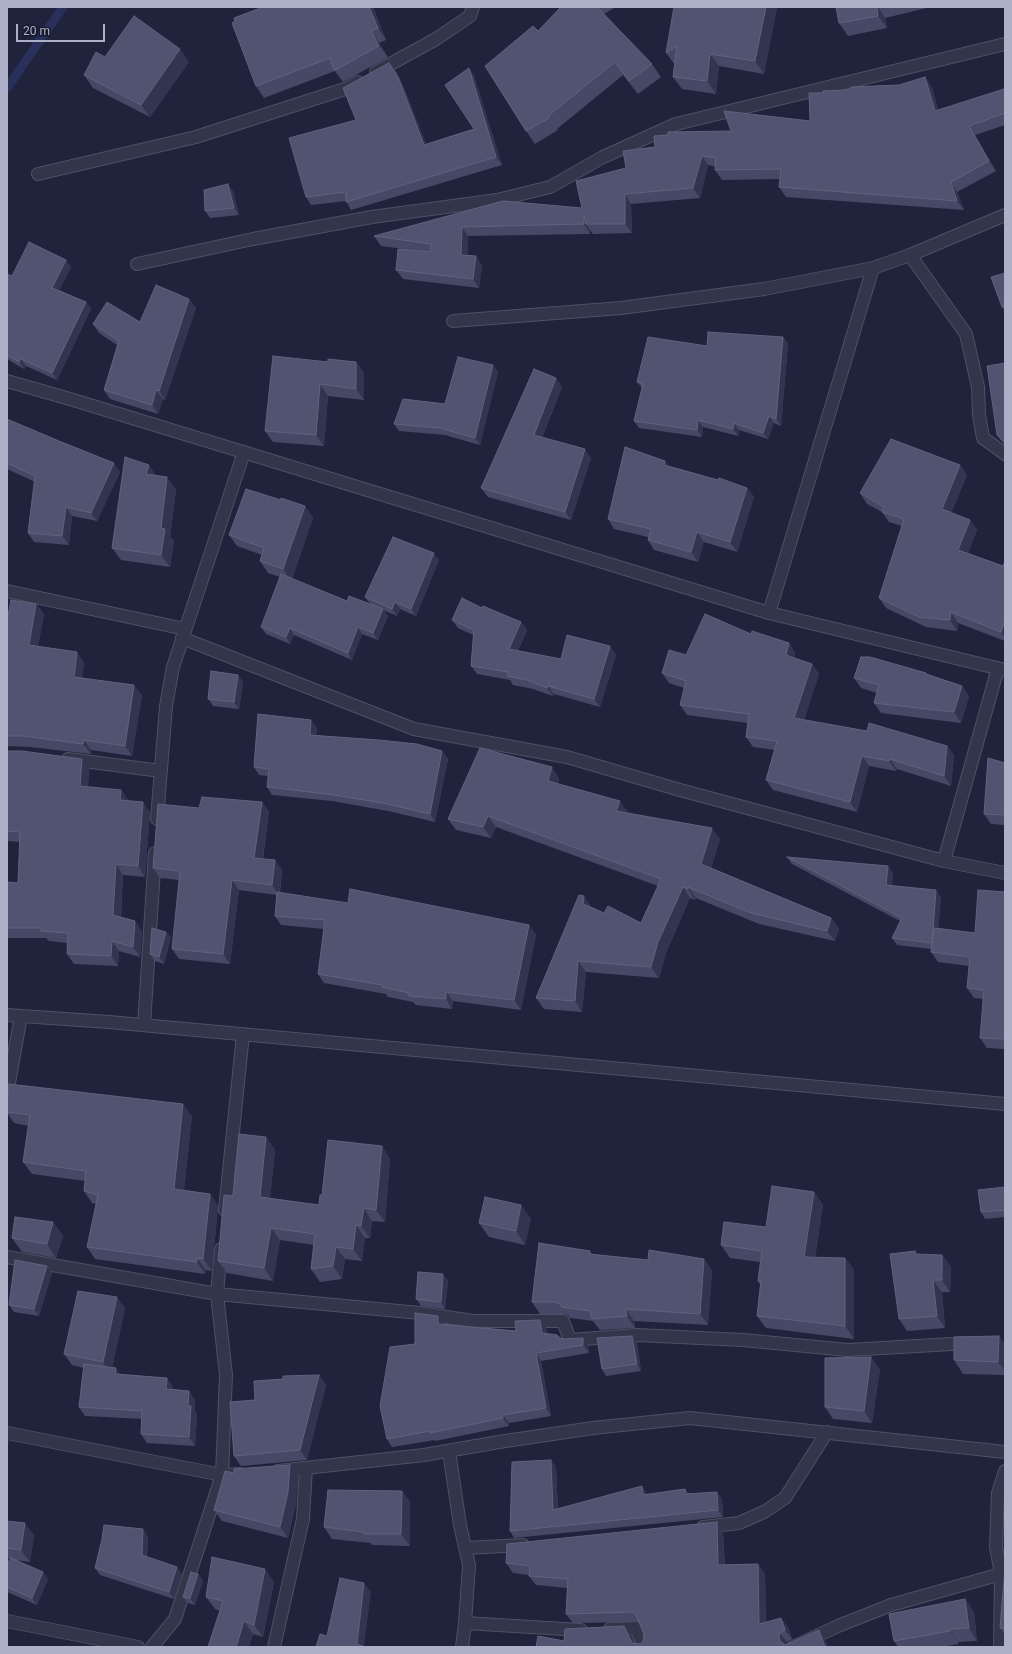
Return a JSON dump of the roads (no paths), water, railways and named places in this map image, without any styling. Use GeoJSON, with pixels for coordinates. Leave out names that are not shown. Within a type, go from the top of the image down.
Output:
{"type":"FeatureCollection","features":[{"type":"Feature","properties":{"kind":"street"},"geometry":{"type":"LineString","coordinates":[[38,174],[196,137],[348,88],[436,39],[470,16],[473,7]]}},
{"type":"Feature","properties":{"kind":"street"},"geometry":{"type":"LineString","coordinates":[[137,264],[253,239],[364,219],[497,200],[550,188],[603,156],[676,124],[1005,44]]}},
{"type":"Feature","properties":{"kind":"street"},"geometry":{"type":"LineString","coordinates":[[453,321],[621,308],[764,289],[873,268],[1005,215]]}},
{"type":"Feature","properties":{"kind":"street"},"geometry":{"type":"LineString","coordinates":[[910,254],[966,334],[978,387],[979,415],[983,438],[1005,454]]}},
{"type":"Feature","properties":{"kind":"street"},"geometry":{"type":"LineString","coordinates":[[769,613],[873,268]]}},
{"type":"Feature","properties":{"kind":"street"},"geometry":{"type":"LineString","coordinates":[[7,381],[769,613],[1002,669],[944,861]]}},
{"type":"Feature","properties":{"kind":"street"},"geometry":{"type":"LineString","coordinates":[[144,1025],[166,706],[173,667],[183,634],[244,452]]}},
{"type":"Feature","properties":{"kind":"street"},"geometry":{"type":"LineString","coordinates":[[7,591],[183,634],[414,729],[567,757],[680,790],[944,861],[1005,873]]}},
{"type":"Feature","properties":{"kind":"street"},"geometry":{"type":"LineString","coordinates":[[53,757],[161,771]]}},
{"type":"Feature","properties":{"kind":"street"},"geometry":{"type":"LineString","coordinates":[[7,1015],[144,1025],[1005,1104]]}},
{"type":"Feature","properties":{"kind":"street"},"geometry":{"type":"LineString","coordinates":[[7,1094],[21,1016]]}},
{"type":"Feature","properties":{"kind":"street"},"geometry":{"type":"LineString","coordinates":[[224,1223],[243,1034]]}},
{"type":"Feature","properties":{"kind":"street"},"geometry":{"type":"LineString","coordinates":[[152,1647],[175,1619],[222,1475],[226,1375],[217,1294],[222,1239]]}},
{"type":"Feature","properties":{"kind":"street"},"geometry":{"type":"LineString","coordinates":[[7,1257],[217,1294],[420,1313],[473,1320],[563,1321],[570,1340],[637,1335],[743,1340],[848,1350],[982,1342]]}},
{"type":"Feature","properties":{"kind":"street"},"geometry":{"type":"LineString","coordinates":[[268,1471],[449,1451],[593,1428],[690,1418],[1005,1452]]}},
{"type":"Feature","properties":{"kind":"street"},"geometry":{"type":"LineString","coordinates":[[691,1528],[738,1523],[764,1512],[785,1498],[827,1432]]}},
{"type":"Feature","properties":{"kind":"street"},"geometry":{"type":"LineString","coordinates":[[7,1433],[222,1475],[252,1473]]}},
{"type":"Feature","properties":{"kind":"street"},"geometry":{"type":"LineString","coordinates":[[449,1451],[460,1525],[469,1565],[462,1647]]}},
{"type":"Feature","properties":{"kind":"street"},"geometry":{"type":"LineString","coordinates":[[274,1647],[303,1519],[306,1468]]}},
{"type":"Feature","properties":{"kind":"street"},"geometry":{"type":"LineString","coordinates":[[1000,1647],[1001,1574],[996,1547],[998,1493],[1005,1471]]}},
{"type":"Feature","properties":{"kind":"street"},"geometry":{"type":"LineString","coordinates":[[466,1548],[536,1543]]}},
{"type":"Feature","properties":{"kind":"street"},"geometry":{"type":"LineString","coordinates":[[793,1647],[838,1626],[892,1605],[1001,1574]]}},
{"type":"Feature","properties":{"kind":"street"},"geometry":{"type":"LineString","coordinates":[[7,1621],[138,1647]]}},
{"type":"Feature","properties":{"kind":"street"},"geometry":{"type":"LineString","coordinates":[[465,1623],[574,1631],[636,1628],[644,1647]]}},
{"type":"Feature","properties":{"kind":"waterway"},"geometry":{"type":"LineString","coordinates":[[7,88],[63,7]]}}]}
